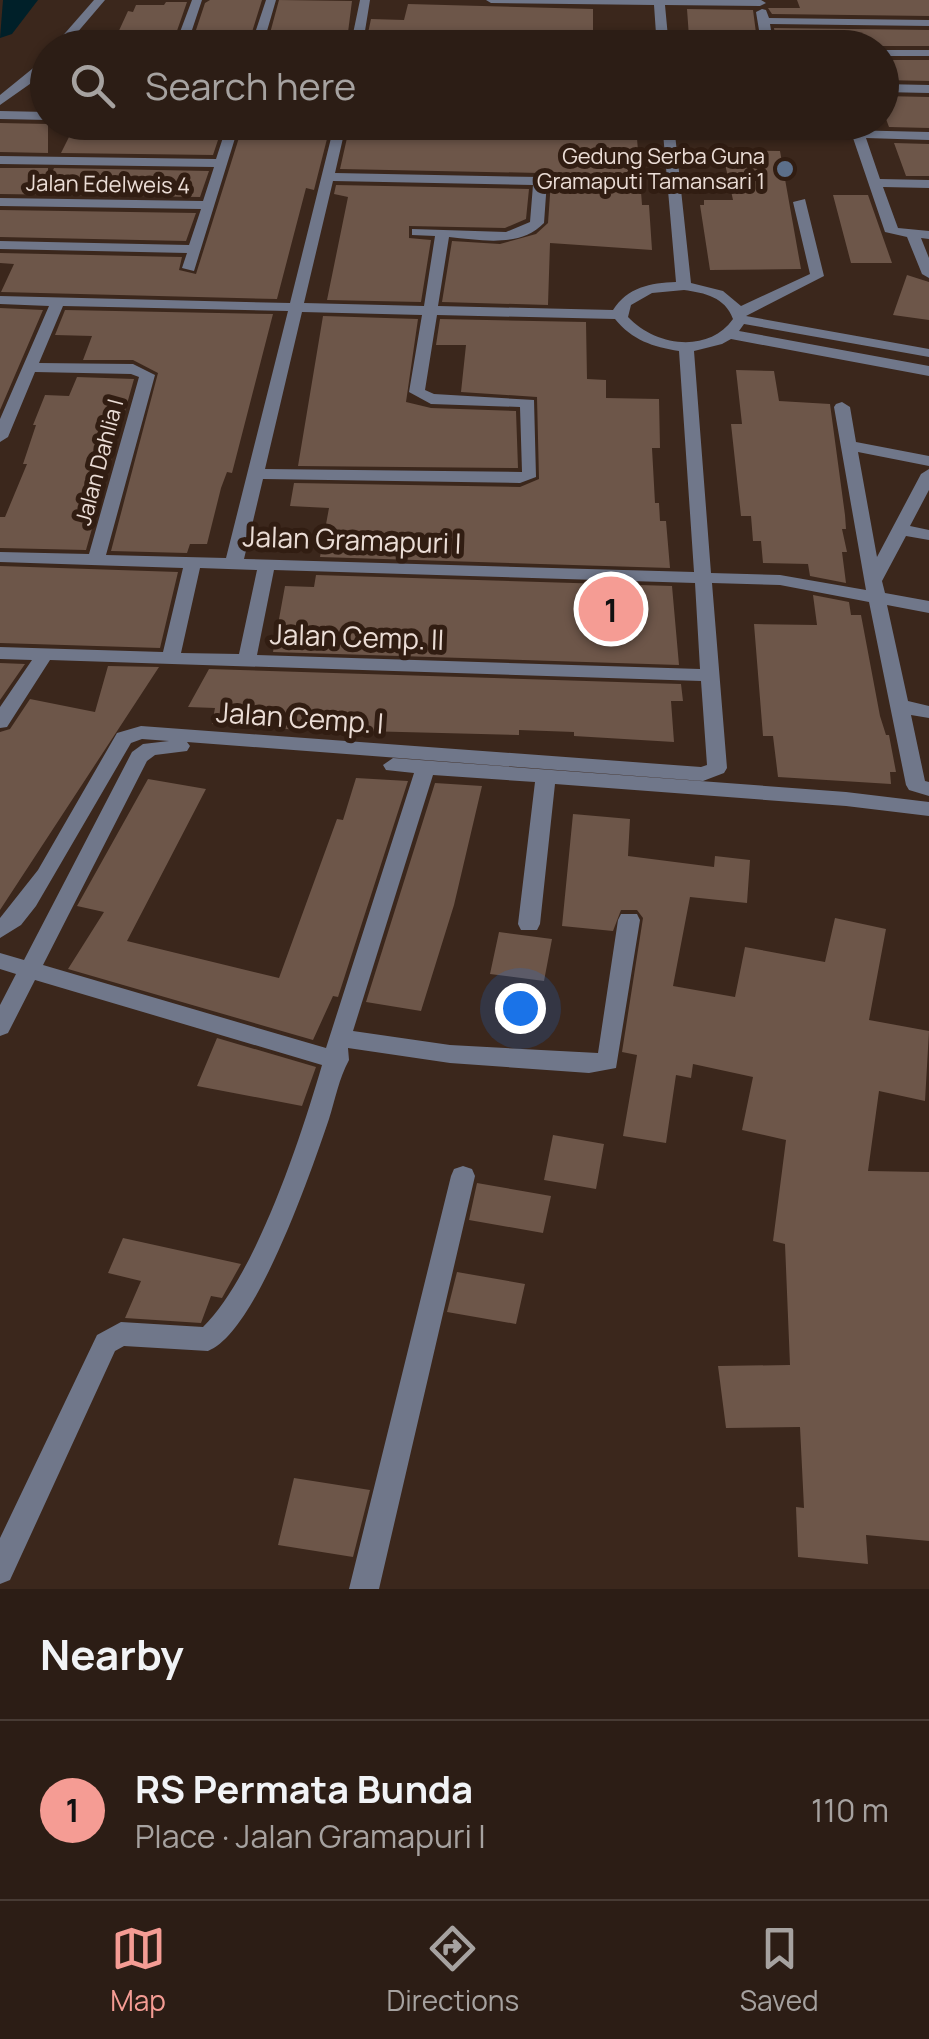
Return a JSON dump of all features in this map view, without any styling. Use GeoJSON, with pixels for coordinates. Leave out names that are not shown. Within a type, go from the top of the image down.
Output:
{"type":"FeatureCollection","features":[{"type":"Feature","properties":{"kind":"street"},"geometry":{"type":"LineString","coordinates":[[73,30],[100,0]]}},
{"type":"Feature","properties":{"kind":"street"},"geometry":{"type":"LineString","coordinates":[[186,30],[197,0]]}},
{"type":"Feature","properties":{"kind":"street"},"geometry":{"type":"LineString","coordinates":[[262,30],[271,0]]}},
{"type":"Feature","properties":{"kind":"street"},"geometry":{"type":"LineString","coordinates":[[360,30],[365,0]]}},
{"type":"Feature","properties":{"kind":"street"},"geometry":{"type":"LineString","coordinates":[[491,0],[760,1],[765,30]]}},
{"type":"Feature","properties":{"kind":"street"},"geometry":{"type":"LineString","coordinates":[[659,1],[661,30]]}},
{"type":"Feature","properties":{"kind":"street"},"geometry":{"type":"LineString","coordinates":[[764,20],[929,23]]}},
{"type":"Feature","properties":{"kind":"street"},"geometry":{"type":"LineString","coordinates":[[899,53],[929,54]]}},
{"type":"Feature","properties":{"kind":"street"},"geometry":{"type":"LineString","coordinates":[[0,101],[30,78]]}},
{"type":"Feature","properties":{"kind":"street"},"geometry":{"type":"LineString","coordinates":[[899,88],[929,89]]}},
{"type":"Feature","properties":{"kind":"street"},"geometry":{"type":"LineString","coordinates":[[0,116],[30,116]]}},
{"type":"Feature","properties":{"kind":"street"},"geometry":{"type":"LineString","coordinates":[[899,135],[929,136]]}},
{"type":"Feature","properties":{"kind":"street"},"geometry":{"type":"LineString","coordinates":[[189,268],[228,140]]}},
{"type":"Feature","properties":{"kind":"street"},"geometry":{"type":"LineString","coordinates":[[234,564],[337,140]]}},
{"type":"Feature","properties":{"kind":"street"},"geometry":{"type":"LineString","coordinates":[[669,140],[684,286]]}},
{"type":"Feature","properties":{"kind":"street"},"geometry":{"type":"LineString","coordinates":[[860,140],[892,232],[929,235]]}},
{"type":"Feature","properties":{"kind":"street"},"geometry":{"type":"LineString","coordinates":[[0,160],[221,163]]}},
{"type":"Feature","properties":{"kind":"street"},"geometry":{"type":"LineString","coordinates":[[329,177],[540,175],[537,223],[529,232],[417,232]]}},
{"type":"Feature","properties":{"kind":"street"},"geometry":{"type":"LineString","coordinates":[[876,184],[929,184]]}},
{"type":"Feature","properties":{"kind":"street"},"geometry":{"type":"LineString","coordinates":[[730,334],[739,316],[817,276],[800,202]]}},
{"type":"Feature","properties":{"kind":"street","name":"Jalan Edelweis 4"},"geometry":{"type":"LineString","coordinates":[[5,206],[206,206]]}},
{"type":"Feature","properties":{"kind":"street"},"geometry":{"type":"LineString","coordinates":[[256,474],[528,476],[528,403],[418,395],[443,232]]}},
{"type":"Feature","properties":{"kind":"street"},"geometry":{"type":"LineString","coordinates":[[912,234],[929,274]]}},
{"type":"Feature","properties":{"kind":"street"},"geometry":{"type":"LineString","coordinates":[[0,245],[195,249]]}},
{"type":"Feature","properties":{"kind":"street"},"geometry":{"type":"LineString","coordinates":[[929,353],[739,316],[724,297],[684,286],[642,291],[624,303],[621,315],[626,326],[646,339],[686,346],[707,344],[730,334],[929,371]]}},
{"type":"Feature","properties":{"kind":"street"},"geometry":{"type":"LineString","coordinates":[[0,300],[621,315]]}},
{"type":"Feature","properties":{"kind":"street"},"geometry":{"type":"LineString","coordinates":[[0,437],[58,301]]}},
{"type":"Feature","properties":{"kind":"street"},"geometry":{"type":"LineString","coordinates":[[686,346],[711,675]]}},
{"type":"Feature","properties":{"kind":"street","name":"Jalan Dahlia I"},"geometry":{"type":"LineString","coordinates":[[30,367],[145,372],[96,559]]}},
{"type":"Feature","properties":{"kind":"street"},"geometry":{"type":"LineString","coordinates":[[842,407],[852,446],[862,527],[916,785],[929,789]]}},
{"type":"Feature","properties":{"kind":"street"},"geometry":{"type":"LineString","coordinates":[[852,446],[929,461]]}},
{"type":"Feature","properties":{"kind":"street"},"geometry":{"type":"LineString","coordinates":[[877,586],[898,530],[929,474]]}},
{"type":"Feature","properties":{"kind":"street"},"geometry":{"type":"LineString","coordinates":[[898,530],[929,536]]}},
{"type":"Feature","properties":{"kind":"street","name":"Jalan Gramapuri I"},"geometry":{"type":"LineString","coordinates":[[0,556],[780,580],[877,586],[929,607]]}},
{"type":"Feature","properties":{"kind":"street"},"geometry":{"type":"LineString","coordinates":[[171,658],[193,562]]}},
{"type":"Feature","properties":{"kind":"street"},"geometry":{"type":"LineString","coordinates":[[247,660],[267,564]]}},
{"type":"Feature","properties":{"kind":"street","name":"Jalan Cemp. II"},"geometry":{"type":"LineString","coordinates":[[0,653],[711,675]]}},
{"type":"Feature","properties":{"kind":"street"},"geometry":{"type":"LineString","coordinates":[[0,722],[44,654]]}},
{"type":"Feature","properties":{"kind":"street","name":"Jalan Cemp. I"},"geometry":{"type":"LineString","coordinates":[[0,930],[12,922],[34,893],[124,738],[141,732],[702,774],[713,771],[718,764],[711,675]]}},
{"type":"Feature","properties":{"kind":"street"},"geometry":{"type":"LineString","coordinates":[[900,706],[929,712]]}},
{"type":"Feature","properties":{"kind":"street"},"geometry":{"type":"LineString","coordinates":[[0,1028],[140,757],[150,749],[178,746],[846,799],[929,809]]}},
{"type":"Feature","properties":{"kind":"street"},"geometry":{"type":"LineString","coordinates":[[0,1570],[106,1343],[121,1334],[208,1339],[218,1333],[234,1309],[300,1168],[426,768]]}},
{"type":"Feature","properties":{"kind":"street"},"geometry":{"type":"LineString","coordinates":[[529,924],[546,777]]}},
{"type":"Feature","properties":{"kind":"street"},"geometry":{"type":"LineString","coordinates":[[0,961],[338,1049],[588,1064],[608,1061],[612,1054],[629,920]]}},
{"type":"Feature","properties":{"kind":"street"},"geometry":{"type":"LineString","coordinates":[[364,1589],[463,1176]]}},
{"type":"Feature","properties":{"kind":"building"},"geometry":{"type":"Polygon","coordinates":[[[262,0],[253,30],[196,30],[205,3],[262,0]]]}},
{"type":"Feature","properties":{"kind":"building"},"geometry":{"type":"Polygon","coordinates":[[[279,0],[352,1],[348,30],[271,30],[279,0]]]}},
{"type":"Feature","properties":{"kind":"building"},"geometry":{"type":"Polygon","coordinates":[[[797,0],[929,0],[929,16],[772,14],[768,8],[800,8],[797,0]]]}},
{"type":"Feature","properties":{"kind":"building"},"geometry":{"type":"Polygon","coordinates":[[[187,2],[177,30],[119,30],[128,11],[133,12],[136,5],[187,2]]]}},
{"type":"Feature","properties":{"kind":"building"},"geometry":{"type":"Polygon","coordinates":[[[408,4],[593,9],[593,30],[369,30],[371,19],[404,20],[408,4]]]}},
{"type":"Feature","properties":{"kind":"building"},"geometry":{"type":"Polygon","coordinates":[[[687,9],[753,10],[756,30],[688,30],[687,9]]]}},
{"type":"Feature","properties":{"kind":"building"},"geometry":{"type":"Polygon","coordinates":[[[774,28],[929,30],[929,46],[899,46],[899,30],[774,28]]]}},
{"type":"Feature","properties":{"kind":"building"},"geometry":{"type":"Polygon","coordinates":[[[899,60],[929,60],[929,81],[899,80],[899,60]]]}},
{"type":"Feature","properties":{"kind":"building"},"geometry":{"type":"Polygon","coordinates":[[[899,96],[929,97],[929,128],[899,127],[899,96]]]}},
{"type":"Feature","properties":{"kind":"building"},"geometry":{"type":"Polygon","coordinates":[[[0,123],[30,124],[30,140],[48,140],[48,153],[0,152],[0,123]]]}},
{"type":"Feature","properties":{"kind":"building"},"geometry":{"type":"Polygon","coordinates":[[[68,140],[218,140],[213,155],[61,153],[68,140]]]}},
{"type":"Feature","properties":{"kind":"building"},"geometry":{"type":"Polygon","coordinates":[[[238,140],[327,140],[314,190],[306,188],[277,299],[1,292],[14,264],[0,263],[0,253],[182,257],[179,270],[196,274],[238,140]]]}},
{"type":"Feature","properties":{"kind":"building"},"geometry":{"type":"Polygon","coordinates":[[[347,140],[637,140],[642,205],[649,205],[652,250],[550,243],[548,305],[442,302],[452,241],[500,244],[536,234],[548,223],[551,181],[540,173],[340,169],[347,140]]]}},
{"type":"Feature","properties":{"kind":"building"},"geometry":{"type":"Polygon","coordinates":[[[894,143],[929,144],[929,176],[906,176],[894,143]]]}},
{"type":"Feature","properties":{"kind":"building"},"geometry":{"type":"Polygon","coordinates":[[[722,150],[780,151],[801,269],[710,270],[700,205],[704,205],[704,200],[733,200],[722,150]]]}},
{"type":"Feature","properties":{"kind":"building"},"geometry":{"type":"Polygon","coordinates":[[[0,168],[48,168],[48,182],[54,168],[209,171],[200,197],[0,194],[0,168]]]}},
{"type":"Feature","properties":{"kind":"building"},"geometry":{"type":"Polygon","coordinates":[[[336,185],[529,189],[526,219],[505,228],[409,226],[409,238],[431,240],[421,302],[327,300],[348,197],[334,194],[336,185]]]}},
{"type":"Feature","properties":{"kind":"building"},"geometry":{"type":"Polygon","coordinates":[[[833,195],[868,195],[892,263],[851,263],[833,195]]]}},
{"type":"Feature","properties":{"kind":"building"},"geometry":{"type":"Polygon","coordinates":[[[0,210],[196,213],[186,241],[0,237],[0,210]]]}},
{"type":"Feature","properties":{"kind":"building"},"geometry":{"type":"Polygon","coordinates":[[[907,275],[929,282],[929,320],[893,315],[907,275]]]}},
{"type":"Feature","properties":{"kind":"building"},"geometry":{"type":"Polygon","coordinates":[[[0,308],[43,310],[0,410],[0,308]]]}},
{"type":"Feature","properties":{"kind":"building"},"geometry":{"type":"Polygon","coordinates":[[[65,310],[273,314],[232,473],[227,472],[221,488],[207,544],[190,544],[187,553],[111,551],[158,373],[133,360],[83,360],[92,336],[55,335],[65,310]]]}},
{"type":"Feature","properties":{"kind":"building"},"geometry":{"type":"Polygon","coordinates":[[[323,316],[418,319],[406,402],[431,408],[516,411],[518,468],[298,466],[323,316]]]}},
{"type":"Feature","properties":{"kind":"building"},"geometry":{"type":"Polygon","coordinates":[[[440,319],[586,322],[587,379],[606,380],[606,398],[659,399],[660,448],[652,448],[655,503],[659,503],[660,521],[666,521],[670,568],[320,557],[329,508],[290,506],[294,483],[520,487],[539,479],[537,397],[461,392],[466,345],[436,345],[440,319]]]}},
{"type":"Feature","properties":{"kind":"building"},"geometry":{"type":"Polygon","coordinates":[[[736,370],[774,371],[779,401],[830,404],[845,515],[846,529],[842,529],[847,552],[842,552],[846,583],[810,576],[808,564],[763,563],[761,541],[753,541],[751,516],[741,516],[731,424],[742,424],[736,370]]]}},
{"type":"Feature","properties":{"kind":"building"},"geometry":{"type":"Polygon","coordinates":[[[77,377],[134,379],[86,550],[0,548],[0,517],[5,517],[27,464],[23,464],[33,425],[45,395],[69,396],[77,377]]]}},
{"type":"Feature","properties":{"kind":"building"},"geometry":{"type":"Polygon","coordinates":[[[0,566],[178,572],[160,648],[0,643],[0,566]]]}},
{"type":"Feature","properties":{"kind":"building"},"geometry":{"type":"Polygon","coordinates":[[[316,575],[672,586],[679,665],[273,652],[285,586],[314,587],[316,575]]]}},
{"type":"Feature","properties":{"kind":"building"},"geometry":{"type":"Polygon","coordinates":[[[813,595],[849,602],[851,615],[861,615],[880,716],[889,735],[896,772],[890,772],[891,784],[778,777],[773,736],[763,736],[754,624],[817,625],[813,595]]]}},
{"type":"Feature","properties":{"kind":"building"},"geometry":{"type":"Polygon","coordinates":[[[0,663],[25,664],[0,700],[0,663]]]}},
{"type":"Feature","properties":{"kind":"building"},"geometry":{"type":"Polygon","coordinates":[[[108,666],[159,667],[0,910],[0,732],[10,729],[30,699],[95,712],[108,666]]]}},
{"type":"Feature","properties":{"kind":"building"},"geometry":{"type":"Polygon","coordinates":[[[209,669],[681,684],[683,701],[671,701],[674,742],[519,730],[519,735],[244,728],[212,724],[215,708],[188,707],[209,669]]]}},
{"type":"Feature","properties":{"kind":"building"},"geometry":{"type":"Polygon","coordinates":[[[356,778],[408,781],[338,997],[333,996],[313,1040],[68,969],[104,912],[77,906],[148,779],[206,789],[127,941],[279,978],[337,819],[343,820],[356,778]]]}},
{"type":"Feature","properties":{"kind":"building"},"geometry":{"type":"Polygon","coordinates":[[[435,783],[482,786],[454,905],[421,1011],[366,1002],[435,783]]]}},
{"type":"Feature","properties":{"kind":"building"},"geometry":{"type":"Polygon","coordinates":[[[573,814],[630,819],[628,856],[714,867],[715,856],[750,860],[747,903],[690,897],[673,986],[735,997],[745,947],[825,962],[835,918],[886,929],[869,1020],[929,1031],[925,1101],[879,1091],[868,1171],[929,1172],[929,1541],[866,1535],[868,1564],[798,1557],[796,1507],[804,1508],[800,1427],[726,1428],[718,1366],[790,1365],[785,1244],[773,1241],[786,1140],[742,1130],[753,1077],[693,1064],[691,1078],[676,1075],[666,1143],[623,1136],[637,1055],[622,1052],[643,918],[637,910],[621,910],[613,931],[562,926],[573,814]]]}},
{"type":"Feature","properties":{"kind":"building"},"geometry":{"type":"Polygon","coordinates":[[[499,932],[552,939],[544,981],[490,974],[499,932]]]}},
{"type":"Feature","properties":{"kind":"building"},"geometry":{"type":"Polygon","coordinates":[[[217,1038],[316,1067],[302,1106],[197,1086],[217,1038]]]}},
{"type":"Feature","properties":{"kind":"building"},"geometry":{"type":"Polygon","coordinates":[[[553,1135],[604,1144],[596,1189],[544,1180],[553,1135]]]}},
{"type":"Feature","properties":{"kind":"building"},"geometry":{"type":"Polygon","coordinates":[[[477,1183],[551,1196],[543,1233],[469,1220],[477,1183]]]}},
{"type":"Feature","properties":{"kind":"building"},"geometry":{"type":"Polygon","coordinates":[[[123,1238],[241,1264],[222,1298],[211,1296],[201,1323],[125,1318],[141,1281],[108,1273],[123,1238]]]}},
{"type":"Feature","properties":{"kind":"building"},"geometry":{"type":"Polygon","coordinates":[[[457,1272],[525,1284],[516,1324],[447,1312],[457,1272]]]}},
{"type":"Feature","properties":{"kind":"building"},"geometry":{"type":"Polygon","coordinates":[[[294,1478],[370,1490],[353,1557],[278,1545],[294,1478]]]}},
{"type":"Feature","properties":{"kind":"waterway"},"geometry":{"type":"LineString","coordinates":[[0,27],[21,0]]}},
{"type":"Feature","properties":{"kind":"place","name":"Gedung Serba Guna Gramaputi Tamansari 1"},"geometry":{"type":"Point","coordinates":[785,169]}},
{"type":"Feature","properties":{"kind":"place","name":"RS Permata Bunda"},"geometry":{"type":"Point","coordinates":[611,609]}}]}
